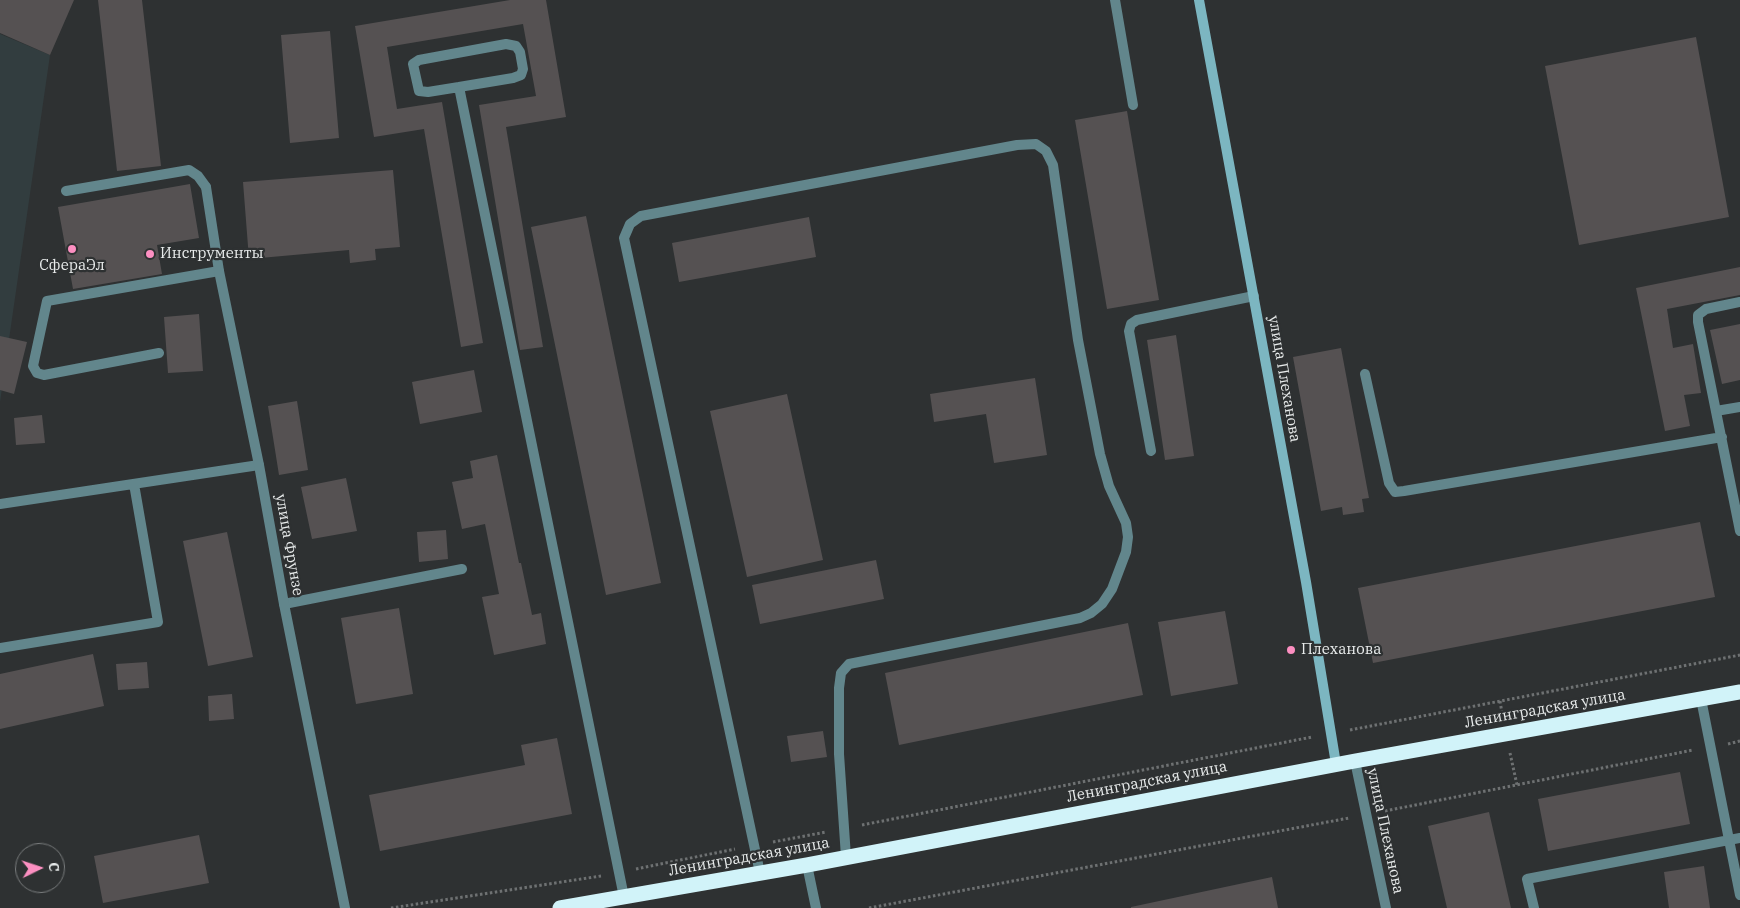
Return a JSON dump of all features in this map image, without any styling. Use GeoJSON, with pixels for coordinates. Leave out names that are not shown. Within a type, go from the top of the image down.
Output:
{"type":"FeatureCollection","features":[{"type":"Feature","properties":{"kind":"highway","name":"Ленинградская улица"},"geometry":{"type":"LineString","coordinates":[[560,908],[807,865],[1336,764],[1740,692]]}},
{"type":"Feature","properties":{"kind":"street"},"geometry":{"type":"LineString","coordinates":[[1115,0],[1133,105]]}},
{"type":"Feature","properties":{"kind":"street","name":"улица Плеханова"},"geometry":{"type":"LineString","coordinates":[[1199,0],[1306,582],[1336,764]]}},
{"type":"Feature","properties":{"kind":"street"},"geometry":{"type":"LineString","coordinates":[[506,44],[516,46],[520,52],[523,69],[521,75],[459,87],[428,92],[419,91],[414,64],[419,60],[506,44]]}},
{"type":"Feature","properties":{"kind":"street"},"geometry":{"type":"LineString","coordinates":[[459,87],[624,897]]}},
{"type":"Feature","properties":{"kind":"street"},"geometry":{"type":"LineString","coordinates":[[760,873],[624,238],[630,224],[641,216],[1017,145],[1036,144],[1046,150],[1053,165],[1078,340],[1100,454],[1109,486],[1126,523],[1128,537],[1126,552],[1112,589],[1102,604],[1091,613],[1080,618],[849,664],[840,673],[839,754],[846,857]]}},
{"type":"Feature","properties":{"kind":"street","name":"улица Фрунзе"},"geometry":{"type":"LineString","coordinates":[[66,191],[188,170],[198,176],[206,187],[219,272],[259,465],[284,604],[345,908]]}},
{"type":"Feature","properties":{"kind":"street"},"geometry":{"type":"LineString","coordinates":[[159,353],[44,375],[37,373],[33,366],[46,301],[219,272]]}},
{"type":"Feature","properties":{"kind":"street"},"geometry":{"type":"LineString","coordinates":[[1151,450],[1129,331],[1132,324],[1137,320],[1254,296]]}},
{"type":"Feature","properties":{"kind":"street"},"geometry":{"type":"LineString","coordinates":[[1740,302],[1706,309],[1698,315],[1716,411],[1738,509],[1740,531]]}},
{"type":"Feature","properties":{"kind":"street"},"geometry":{"type":"LineString","coordinates":[[1365,374],[1389,483],[1394,492],[1722,437]]}},
{"type":"Feature","properties":{"kind":"street"},"geometry":{"type":"LineString","coordinates":[[1716,411],[1740,407]]}},
{"type":"Feature","properties":{"kind":"street"},"geometry":{"type":"LineString","coordinates":[[0,504],[259,465]]}},
{"type":"Feature","properties":{"kind":"street"},"geometry":{"type":"LineString","coordinates":[[0,648],[158,622],[134,484]]}},
{"type":"Feature","properties":{"kind":"street"},"geometry":{"type":"LineString","coordinates":[[284,604],[462,569]]}},
{"type":"Feature","properties":{"kind":"street"},"geometry":{"type":"LineString","coordinates":[[1701,699],[1740,894]]}},
{"type":"Feature","properties":{"kind":"street","name":"улица Плеханова"},"geometry":{"type":"LineString","coordinates":[[1355,761],[1386,908]]}},
{"type":"Feature","properties":{"kind":"street"},"geometry":{"type":"LineString","coordinates":[[1534,908],[1527,879],[1740,838]]}},
{"type":"Feature","properties":{"kind":"street"},"geometry":{"type":"LineString","coordinates":[[807,865],[816,908]]}},
{"type":"Feature","properties":{"kind":"path"},"geometry":{"type":"LineString","coordinates":[[1331,734],[1740,655]]}},
{"type":"Feature","properties":{"kind":"path"},"geometry":{"type":"LineString","coordinates":[[869,908],[1740,741]]}},
{"type":"Feature","properties":{"kind":"shaded area"},"geometry":{"type":"Polygon","coordinates":[[[0,34],[50,55],[0,402],[0,34]]]}},
{"type":"Feature","properties":{"kind":"building"},"geometry":{"type":"Polygon","coordinates":[[[0,0],[74,0],[50,55],[0,33],[0,0]]]}},
{"type":"Feature","properties":{"kind":"building"},"geometry":{"type":"Polygon","coordinates":[[[98,0],[142,0],[161,166],[117,171],[98,0]]]}},
{"type":"Feature","properties":{"kind":"building"},"geometry":{"type":"Polygon","coordinates":[[[510,0],[546,0],[566,117],[506,127],[543,347],[520,350],[479,105],[536,96],[523,24],[387,47],[397,109],[442,102],[483,343],[461,347],[424,129],[374,137],[355,26],[510,0]]]}},
{"type":"Feature","properties":{"kind":"building"},"geometry":{"type":"Polygon","coordinates":[[[330,31],[339,138],[290,143],[281,35],[330,31]]]}},
{"type":"Feature","properties":{"kind":"building"},"geometry":{"type":"Polygon","coordinates":[[[1696,37],[1729,217],[1579,245],[1545,66],[1696,37]]]}},
{"type":"Feature","properties":{"kind":"building"},"geometry":{"type":"Polygon","coordinates":[[[1127,111],[1159,300],[1107,309],[1075,120],[1127,111]]]}},
{"type":"Feature","properties":{"kind":"building"},"geometry":{"type":"Polygon","coordinates":[[[393,170],[400,247],[375,249],[376,260],[350,263],[349,250],[249,259],[243,182],[393,170]]]}},
{"type":"Feature","properties":{"kind":"building"},"geometry":{"type":"Polygon","coordinates":[[[190,184],[199,238],[157,245],[162,274],[73,289],[58,207],[190,184]]]}},
{"type":"Feature","properties":{"kind":"building"},"geometry":{"type":"Polygon","coordinates":[[[586,216],[661,583],[606,595],[531,227],[586,216]]]}},
{"type":"Feature","properties":{"kind":"building"},"geometry":{"type":"Polygon","coordinates":[[[809,217],[816,257],[679,282],[672,243],[809,217]]]}},
{"type":"Feature","properties":{"kind":"building"},"geometry":{"type":"Polygon","coordinates":[[[1740,267],[1740,295],[1667,309],[1673,348],[1693,344],[1701,393],[1684,395],[1690,426],[1665,431],[1636,288],[1740,267]]]}},
{"type":"Feature","properties":{"kind":"building"},"geometry":{"type":"Polygon","coordinates":[[[199,314],[203,371],[168,373],[164,317],[199,314]]]}},
{"type":"Feature","properties":{"kind":"building"},"geometry":{"type":"Polygon","coordinates":[[[1740,324],[1740,380],[1722,384],[1710,330],[1740,324]]]}},
{"type":"Feature","properties":{"kind":"building"},"geometry":{"type":"Polygon","coordinates":[[[1176,335],[1194,456],[1165,460],[1147,340],[1176,335]]]}},
{"type":"Feature","properties":{"kind":"building"},"geometry":{"type":"Polygon","coordinates":[[[0,336],[27,342],[14,394],[0,390],[0,336]]]}},
{"type":"Feature","properties":{"kind":"building"},"geometry":{"type":"Polygon","coordinates":[[[1341,348],[1369,498],[1362,499],[1364,512],[1343,515],[1342,507],[1321,511],[1293,357],[1341,348]]]}},
{"type":"Feature","properties":{"kind":"building"},"geometry":{"type":"Polygon","coordinates":[[[474,370],[482,412],[420,424],[412,382],[474,370]]]}},
{"type":"Feature","properties":{"kind":"building"},"geometry":{"type":"Polygon","coordinates":[[[1035,378],[1047,455],[994,463],[986,414],[934,422],[930,394],[1035,378]]]}},
{"type":"Feature","properties":{"kind":"building"},"geometry":{"type":"Polygon","coordinates":[[[787,394],[823,560],[747,577],[710,411],[787,394]]]}},
{"type":"Feature","properties":{"kind":"building"},"geometry":{"type":"Polygon","coordinates":[[[297,401],[308,470],[279,475],[268,406],[297,401]]]}},
{"type":"Feature","properties":{"kind":"building"},"geometry":{"type":"Polygon","coordinates":[[[42,415],[45,443],[16,445],[14,418],[42,415]]]}},
{"type":"Feature","properties":{"kind":"building"},"geometry":{"type":"Polygon","coordinates":[[[497,455],[519,563],[521,563],[532,615],[541,613],[546,644],[494,655],[482,597],[499,594],[485,524],[462,529],[452,482],[473,478],[470,461],[497,455]]]}},
{"type":"Feature","properties":{"kind":"building"},"geometry":{"type":"Polygon","coordinates":[[[346,478],[357,531],[312,539],[301,487],[346,478]]]}},
{"type":"Feature","properties":{"kind":"building"},"geometry":{"type":"Polygon","coordinates":[[[1700,522],[1715,597],[1373,663],[1358,588],[1700,522]]]}},
{"type":"Feature","properties":{"kind":"building"},"geometry":{"type":"Polygon","coordinates":[[[446,530],[448,559],[419,562],[417,532],[446,530]]]}},
{"type":"Feature","properties":{"kind":"building"},"geometry":{"type":"Polygon","coordinates":[[[227,532],[253,657],[208,666],[183,541],[227,532]]]}},
{"type":"Feature","properties":{"kind":"building"},"geometry":{"type":"Polygon","coordinates":[[[876,560],[884,599],[760,624],[752,585],[876,560]]]}},
{"type":"Feature","properties":{"kind":"building"},"geometry":{"type":"Polygon","coordinates":[[[399,608],[413,694],[356,704],[341,618],[399,608]]]}},
{"type":"Feature","properties":{"kind":"building"},"geometry":{"type":"Polygon","coordinates":[[[1225,611],[1238,684],[1171,696],[1158,622],[1225,611]]]}},
{"type":"Feature","properties":{"kind":"building"},"geometry":{"type":"Polygon","coordinates":[[[1128,623],[1143,695],[899,745],[885,673],[1128,623]]]}},
{"type":"Feature","properties":{"kind":"building"},"geometry":{"type":"Polygon","coordinates":[[[93,654],[104,706],[0,729],[0,674],[93,654]]]}},
{"type":"Feature","properties":{"kind":"building"},"geometry":{"type":"Polygon","coordinates":[[[147,662],[149,688],[118,690],[116,664],[147,662]]]}},
{"type":"Feature","properties":{"kind":"building"},"geometry":{"type":"Polygon","coordinates":[[[232,694],[234,719],[209,721],[208,696],[232,694]]]}},
{"type":"Feature","properties":{"kind":"building"},"geometry":{"type":"Polygon","coordinates":[[[823,731],[827,757],[791,762],[787,736],[823,731]]]}},
{"type":"Feature","properties":{"kind":"building"},"geometry":{"type":"Polygon","coordinates":[[[557,738],[572,814],[380,851],[369,795],[525,765],[521,745],[557,738]]]}},
{"type":"Feature","properties":{"kind":"building"},"geometry":{"type":"Polygon","coordinates":[[[1680,772],[1690,824],[1548,851],[1538,799],[1680,772]]]}},
{"type":"Feature","properties":{"kind":"building"},"geometry":{"type":"Polygon","coordinates":[[[1489,812],[1511,908],[1447,908],[1428,826],[1489,812]]]}},
{"type":"Feature","properties":{"kind":"building"},"geometry":{"type":"Polygon","coordinates":[[[199,835],[209,883],[103,903],[94,856],[199,835]]]}},
{"type":"Feature","properties":{"kind":"building"},"geometry":{"type":"Polygon","coordinates":[[[1704,866],[1710,908],[1669,908],[1664,872],[1704,866]]]}},
{"type":"Feature","properties":{"kind":"building"},"geometry":{"type":"Polygon","coordinates":[[[1272,877],[1278,908],[1131,908],[1131,907],[1272,877]]]}},
{"type":"Feature","properties":{"kind":"place","name":"СфераЭл"},"geometry":{"type":"Point","coordinates":[72,249]}},
{"type":"Feature","properties":{"kind":"place","name":"Инструменты"},"geometry":{"type":"Point","coordinates":[150,254]}},
{"type":"Feature","properties":{"kind":"place","name":"Плеханова"},"geometry":{"type":"Point","coordinates":[1291,650]}}]}
